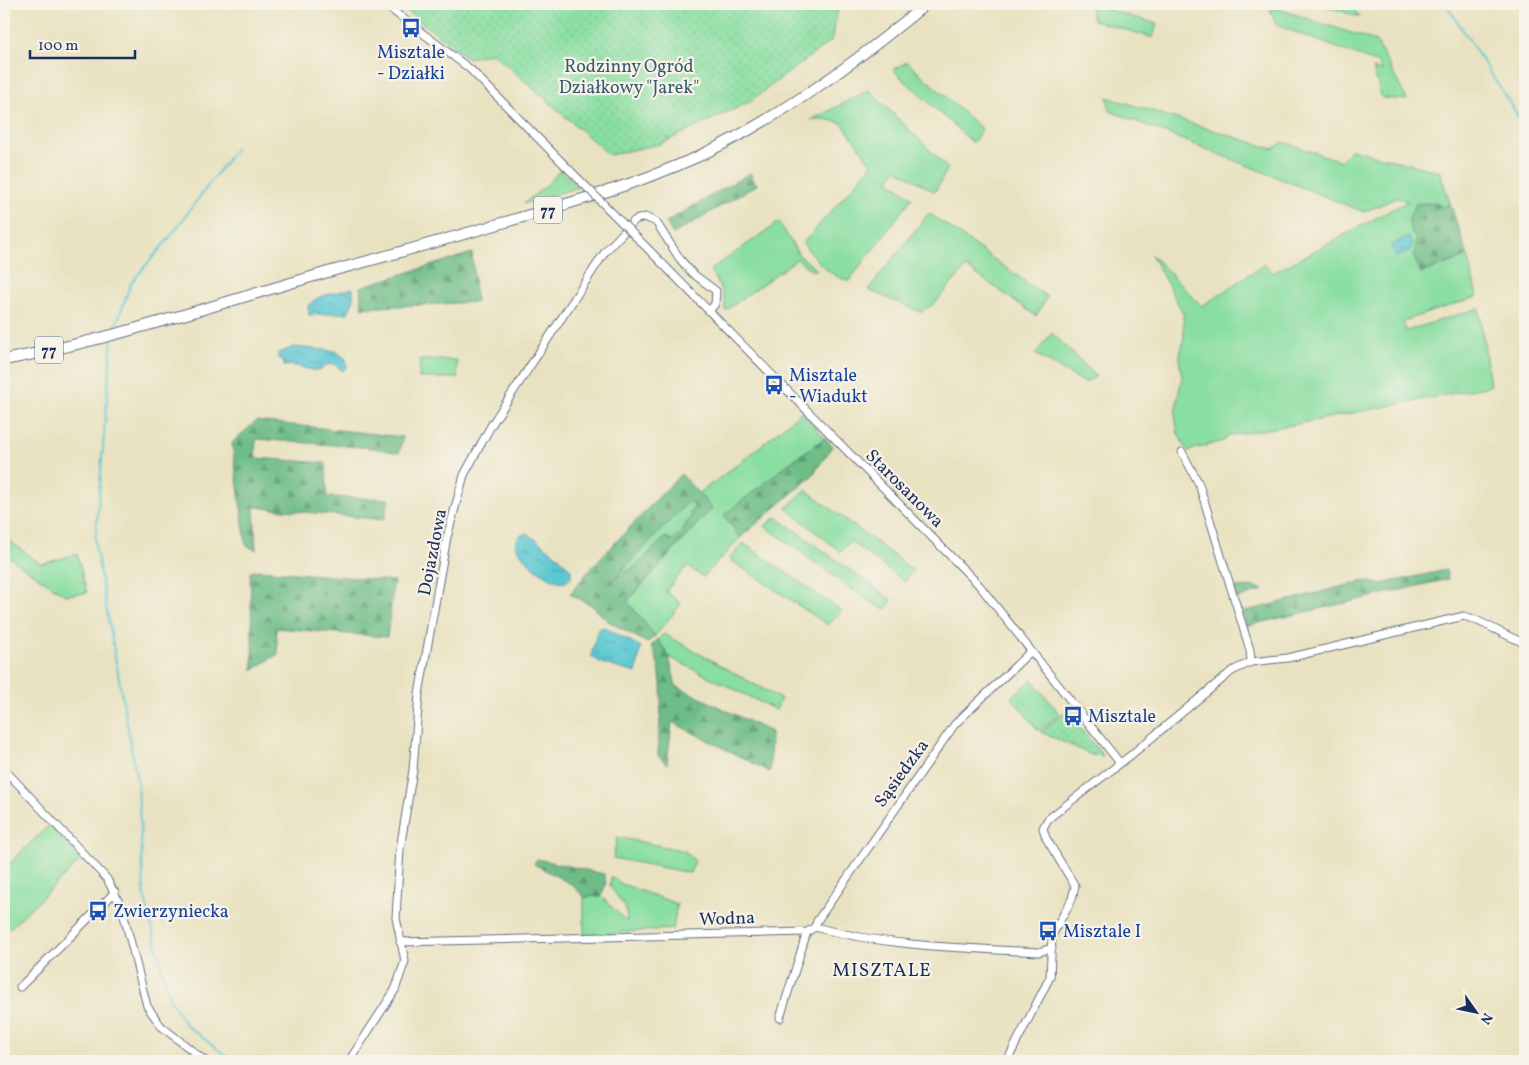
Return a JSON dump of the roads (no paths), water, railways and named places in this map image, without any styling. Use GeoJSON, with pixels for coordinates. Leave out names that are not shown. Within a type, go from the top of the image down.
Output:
{"type":"FeatureCollection","features":[{"type":"Feature","properties":{"kind":"main road","name":"77"},"geometry":{"type":"LineString","coordinates":[[4,360],[94,339],[570,203],[662,171],[739,135],[800,100],[862,55],[926,4]]}},
{"type":"Feature","properties":{"kind":"street","name":"Starosanowa"},"geometry":{"type":"LineString","coordinates":[[384,4],[470,69],[978,585],[1120,763]]}},
{"type":"Feature","properties":{"kind":"street","name":"Dojazdowa"},"geometry":{"type":"LineString","coordinates":[[348,1061],[395,990],[405,960],[396,918],[400,849],[414,770],[419,694],[447,537],[464,476],[492,424],[605,252],[635,220],[645,217],[656,222],[680,259],[692,272],[716,291],[715,304],[709,311]]}},
{"type":"Feature","properties":{"kind":"street"},"geometry":{"type":"LineString","coordinates":[[1182,452],[1198,484],[1250,650],[1251,662]]}},
{"type":"Feature","properties":{"kind":"street"},"geometry":{"type":"LineString","coordinates":[[1007,1061],[1050,977],[1052,935],[1072,899],[1075,886],[1046,838],[1043,828],[1048,819],[1232,671],[1251,662],[1288,658],[1464,616],[1479,620],[1500,633],[1525,643]]}},
{"type":"Feature","properties":{"kind":"street","name":"Sąsiedzka"},"geometry":{"type":"LineString","coordinates":[[815,927],[822,912],[955,724],[1030,652]]}},
{"type":"Feature","properties":{"kind":"street"},"geometry":{"type":"LineString","coordinates":[[4,770],[90,860],[115,892],[122,908],[147,1006],[161,1026],[205,1061]]}},
{"type":"Feature","properties":{"kind":"street"},"geometry":{"type":"LineString","coordinates":[[20,986],[115,892]]}},
{"type":"Feature","properties":{"kind":"street"},"geometry":{"type":"LineString","coordinates":[[780,1018],[807,932],[815,927],[838,933],[922,946],[1039,952],[1052,948]]}},
{"type":"Feature","properties":{"kind":"street","name":"Wodna"},"geometry":{"type":"LineString","coordinates":[[400,942],[807,932]]}},
{"type":"Feature","properties":{"kind":"water"},"geometry":{"type":"Polygon","coordinates":[[[1408,237],[1412,245],[1410,250],[1396,257],[1391,245],[1408,237]]]}},
{"type":"Feature","properties":{"kind":"water"},"geometry":{"type":"Polygon","coordinates":[[[353,288],[353,302],[348,313],[309,315],[308,306],[313,301],[329,294],[353,288]]]}},
{"type":"Feature","properties":{"kind":"water"},"geometry":{"type":"Polygon","coordinates":[[[294,347],[335,351],[346,359],[347,367],[343,371],[334,364],[325,365],[321,370],[289,365],[284,366],[283,360],[278,358],[278,353],[294,347]]]}},
{"type":"Feature","properties":{"kind":"water"},"geometry":{"type":"Polygon","coordinates":[[[527,533],[558,556],[571,570],[571,578],[564,583],[549,577],[530,564],[515,545],[519,536],[527,533]]]}},
{"type":"Feature","properties":{"kind":"water"},"geometry":{"type":"Polygon","coordinates":[[[604,627],[641,647],[636,673],[601,663],[591,656],[598,629],[604,627]]]}},
{"type":"Feature","properties":{"kind":"waterway"},"geometry":{"type":"LineString","coordinates":[[1446,4],[1525,127]]}},
{"type":"Feature","properties":{"kind":"waterway"},"geometry":{"type":"LineString","coordinates":[[114,331],[131,283],[170,237],[236,148]]}},
{"type":"Feature","properties":{"kind":"waterway"},"geometry":{"type":"LineString","coordinates":[[112,338],[95,544],[138,786],[144,894],[169,998],[186,1025],[233,1061]]}},
{"type":"Feature","properties":{"kind":"place","name":"Misztale - Działki"},"geometry":{"type":"Point","coordinates":[411,28]}},
{"type":"Feature","properties":{"kind":"place","name":"Misztale - Wiadukt"},"geometry":{"type":"Point","coordinates":[774,385]}},
{"type":"Feature","properties":{"kind":"place","name":"Misztale"},"geometry":{"type":"Point","coordinates":[1073,716]}},
{"type":"Feature","properties":{"kind":"place","name":"Zwierzyniecka"},"geometry":{"type":"Point","coordinates":[98,911]}},
{"type":"Feature","properties":{"kind":"place","name":"Misztale I"},"geometry":{"type":"Point","coordinates":[1048,931]}},
{"type":"Feature","properties":{"kind":"district","name":"MISZTALE"},"geometry":{"type":"Point","coordinates":[882,969]}},
{"type":"Feature","properties":{"kind":"park label","name":"Rodzinny Ogród Działkowy \"Jarek\""},"geometry":{"type":"Point","coordinates":[629,76]}}]}
